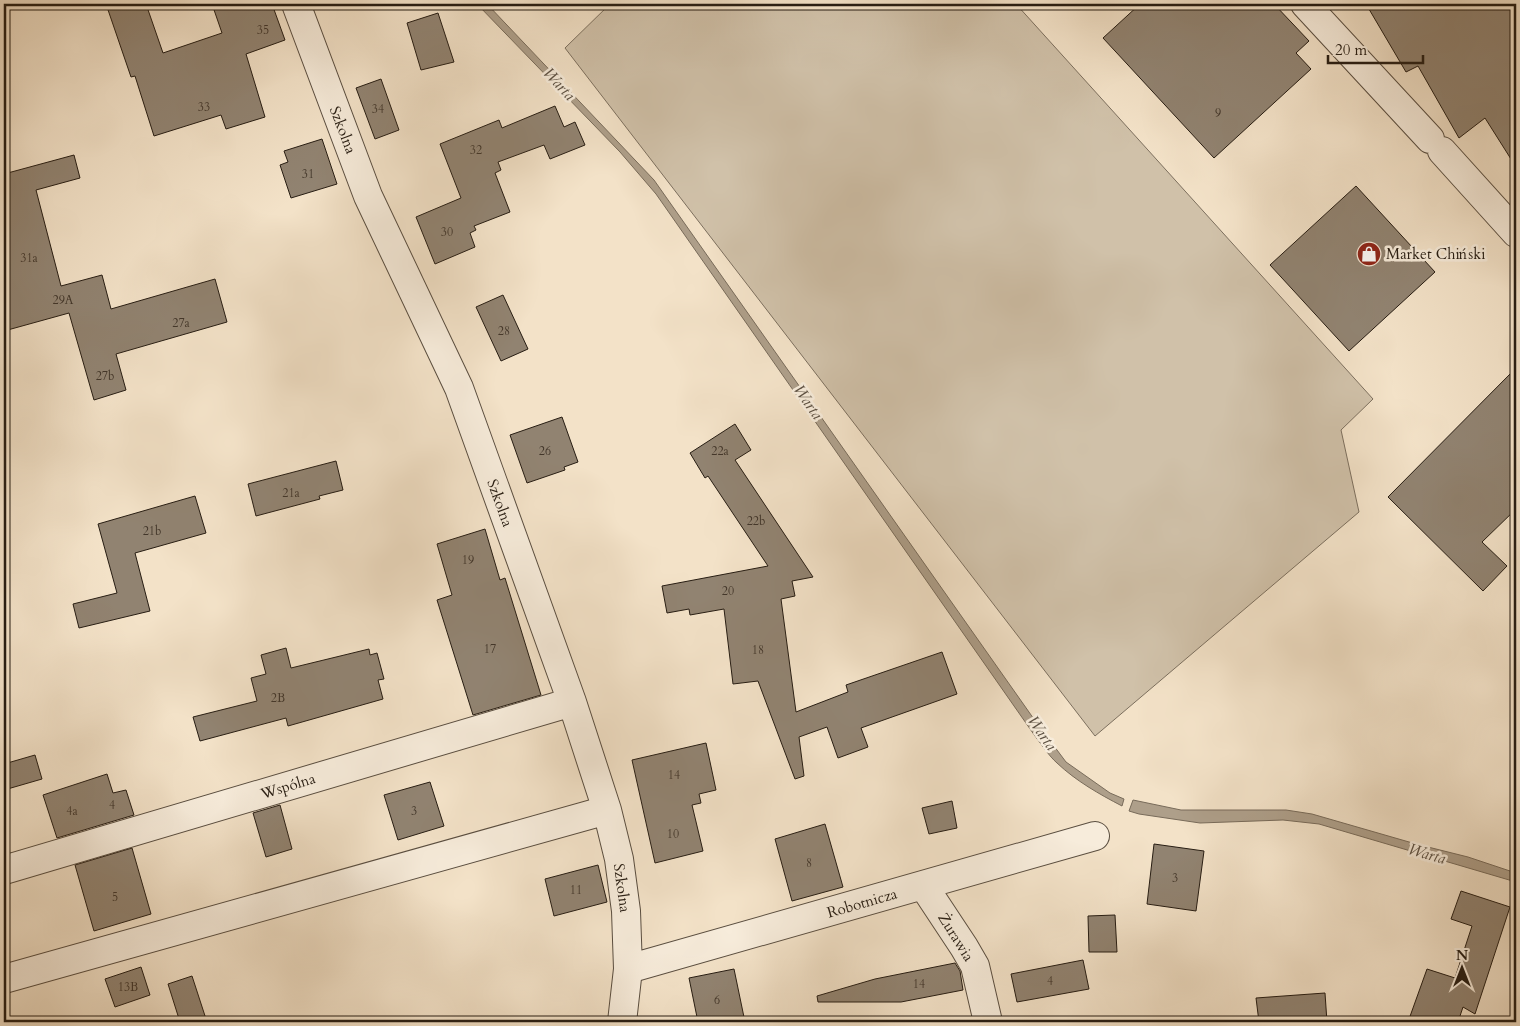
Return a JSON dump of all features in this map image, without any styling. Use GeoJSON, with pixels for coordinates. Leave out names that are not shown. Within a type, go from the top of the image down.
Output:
{"type":"FeatureCollection","features":[{"type":"Feature","properties":{"kind":"street","name":"Szkolna"},"geometry":{"type":"LineString","coordinates":[[296,4],[368,196],[459,388],[572,702],[608,810],[623,884],[626,911],[628,969],[622,1022]]}},
{"type":"Feature","properties":{"kind":"street"},"geometry":{"type":"LineString","coordinates":[[1305,4],[1516,233]]}},
{"type":"Feature","properties":{"kind":"street","name":"Wspólna"},"geometry":{"type":"LineString","coordinates":[[4,870],[572,702]]}},
{"type":"Feature","properties":{"kind":"street"},"geometry":{"type":"LineString","coordinates":[[4,979],[608,810]]}},
{"type":"Feature","properties":{"kind":"street","name":"Robotnicza"},"geometry":{"type":"LineString","coordinates":[[628,969],[1095,836]]}},
{"type":"Feature","properties":{"kind":"street","name":"Żurawia"},"geometry":{"type":"LineString","coordinates":[[923,886],[964,947],[974,966],[988,1022]]}},
{"type":"Feature","properties":{"kind":"shaded area"},"geometry":{"type":"Polygon","coordinates":[[[610,4],[1016,4],[1373,399],[1341,430],[1359,512],[1095,736],[565,48],[610,4]]]}},
{"type":"Feature","properties":{"kind":"water","name":"Warta"},"geometry":{"type":"Polygon","coordinates":[[[477,4],[487,4],[654,180],[1036,722],[1066,762],[1110,793],[1124,799],[1122,806],[1096,792],[1064,770],[1048,754],[656,194],[620,152],[477,4]]]}},
{"type":"Feature","properties":{"kind":"water","name":"Warta"},"geometry":{"type":"Polygon","coordinates":[[[1133,800],[1181,810],[1286,810],[1312,814],[1468,857],[1516,873],[1516,882],[1319,824],[1283,820],[1200,823],[1129,811],[1133,800]]]}},
{"type":"Feature","properties":{"kind":"building"},"geometry":{"type":"Polygon","coordinates":[[[106,4],[146,4],[163,53],[222,33],[212,4],[272,4],[285,40],[246,54],[265,117],[226,129],[221,115],[154,136],[135,76],[131,77],[106,4]]]}},
{"type":"Feature","properties":{"kind":"building"},"geometry":{"type":"Polygon","coordinates":[[[1140,4],[1274,4],[1309,41],[1296,53],[1311,69],[1214,158],[1103,38],[1140,4]]]}},
{"type":"Feature","properties":{"kind":"building"},"geometry":{"type":"Polygon","coordinates":[[[1366,4],[1516,4],[1516,167],[1485,118],[1459,138],[1418,66],[1406,72],[1366,4]]]}},
{"type":"Feature","properties":{"kind":"building"},"geometry":{"type":"Polygon","coordinates":[[[438,13],[454,62],[421,70],[407,23],[438,13]]]}},
{"type":"Feature","properties":{"kind":"building"},"geometry":{"type":"Polygon","coordinates":[[[381,79],[399,130],[375,139],[356,88],[381,79]]]}},
{"type":"Feature","properties":{"kind":"building"},"geometry":{"type":"Polygon","coordinates":[[[555,106],[564,127],[575,122],[585,145],[550,159],[544,145],[498,162],[501,170],[495,173],[510,212],[474,226],[476,230],[470,233],[475,247],[435,264],[416,217],[461,198],[440,144],[499,120],[502,128],[555,106]]]}},
{"type":"Feature","properties":{"kind":"building"},"geometry":{"type":"Polygon","coordinates":[[[322,139],[337,184],[291,198],[280,165],[288,162],[284,151],[322,139]]]}},
{"type":"Feature","properties":{"kind":"building"},"geometry":{"type":"Polygon","coordinates":[[[74,155],[80,178],[36,190],[61,286],[102,275],[111,309],[215,279],[227,322],[116,354],[126,390],[94,400],[69,313],[4,331],[4,174],[74,155]]]}},
{"type":"Feature","properties":{"kind":"building","name":"Market Chiński"},"geometry":{"type":"Polygon","coordinates":[[[1356,186],[1435,272],[1349,351],[1270,265],[1356,186]]]}},
{"type":"Feature","properties":{"kind":"building"},"geometry":{"type":"Polygon","coordinates":[[[503,295],[528,349],[501,361],[476,307],[503,295]]]}},
{"type":"Feature","properties":{"kind":"building"},"geometry":{"type":"Polygon","coordinates":[[[1516,368],[1516,509],[1482,542],[1507,566],[1483,591],[1388,497],[1516,368]]]}},
{"type":"Feature","properties":{"kind":"building"},"geometry":{"type":"Polygon","coordinates":[[[562,417],[578,462],[564,467],[565,470],[527,483],[510,435],[562,417]]]}},
{"type":"Feature","properties":{"kind":"building"},"geometry":{"type":"Polygon","coordinates":[[[735,424],[751,450],[735,460],[813,577],[792,581],[795,596],[781,599],[796,712],[848,692],[846,685],[942,652],[957,694],[861,728],[868,747],[838,758],[827,727],[799,737],[804,776],[795,779],[758,681],[733,684],[724,609],[690,615],[689,609],[667,613],[662,586],[768,566],[708,476],[705,478],[690,453],[735,424]]]}},
{"type":"Feature","properties":{"kind":"building"},"geometry":{"type":"Polygon","coordinates":[[[336,461],[343,490],[319,496],[320,499],[256,516],[248,484],[336,461]]]}},
{"type":"Feature","properties":{"kind":"building"},"geometry":{"type":"Polygon","coordinates":[[[195,496],[206,533],[135,553],[150,611],[79,628],[73,604],[117,593],[98,524],[195,496]]]}},
{"type":"Feature","properties":{"kind":"building"},"geometry":{"type":"Polygon","coordinates":[[[485,529],[500,580],[505,578],[541,695],[473,715],[437,600],[452,595],[437,544],[485,529]]]}},
{"type":"Feature","properties":{"kind":"building"},"geometry":{"type":"Polygon","coordinates":[[[286,648],[291,668],[369,649],[370,655],[377,653],[384,679],[378,680],[383,699],[288,726],[286,718],[200,741],[193,717],[257,701],[251,678],[266,674],[261,655],[286,648]]]}},
{"type":"Feature","properties":{"kind":"building"},"geometry":{"type":"Polygon","coordinates":[[[706,743],[716,790],[699,794],[701,803],[692,805],[703,851],[655,863],[632,760],[706,743]]]}},
{"type":"Feature","properties":{"kind":"building"},"geometry":{"type":"Polygon","coordinates":[[[35,755],[42,779],[4,790],[4,764],[35,755]]]}},
{"type":"Feature","properties":{"kind":"building"},"geometry":{"type":"Polygon","coordinates":[[[107,774],[113,793],[126,790],[134,815],[57,838],[43,795],[107,774]]]}},
{"type":"Feature","properties":{"kind":"building"},"geometry":{"type":"Polygon","coordinates":[[[430,782],[444,826],[398,840],[384,795],[430,782]]]}},
{"type":"Feature","properties":{"kind":"building"},"geometry":{"type":"Polygon","coordinates":[[[952,801],[957,828],[929,834],[922,808],[952,801]]]}},
{"type":"Feature","properties":{"kind":"building"},"geometry":{"type":"Polygon","coordinates":[[[280,805],[292,849],[266,857],[253,813],[280,805]]]}},
{"type":"Feature","properties":{"kind":"building"},"geometry":{"type":"Polygon","coordinates":[[[825,824],[843,887],[792,901],[775,839],[825,824]]]}},
{"type":"Feature","properties":{"kind":"building"},"geometry":{"type":"Polygon","coordinates":[[[1154,844],[1204,851],[1196,911],[1147,904],[1154,844]]]}},
{"type":"Feature","properties":{"kind":"building"},"geometry":{"type":"Polygon","coordinates":[[[132,848],[151,914],[94,931],[75,865],[132,848]]]}},
{"type":"Feature","properties":{"kind":"building"},"geometry":{"type":"Polygon","coordinates":[[[598,865],[607,902],[554,916],[545,879],[598,865]]]}},
{"type":"Feature","properties":{"kind":"building"},"geometry":{"type":"Polygon","coordinates":[[[1461,891],[1510,907],[1475,1014],[1463,1007],[1458,1022],[1408,1022],[1427,969],[1455,978],[1472,926],[1451,919],[1461,891]]]}},
{"type":"Feature","properties":{"kind":"building"},"geometry":{"type":"Polygon","coordinates":[[[1115,915],[1117,952],[1089,952],[1088,916],[1115,915]]]}},
{"type":"Feature","properties":{"kind":"building"},"geometry":{"type":"Polygon","coordinates":[[[1083,960],[1089,989],[1017,1002],[1011,974],[1083,960]]]}},
{"type":"Feature","properties":{"kind":"building"},"geometry":{"type":"Polygon","coordinates":[[[955,963],[960,971],[963,990],[901,1002],[818,1002],[817,996],[875,979],[955,963]]]}},
{"type":"Feature","properties":{"kind":"building"},"geometry":{"type":"Polygon","coordinates":[[[141,967],[150,995],[115,1007],[105,979],[141,967]]]}},
{"type":"Feature","properties":{"kind":"building"},"geometry":{"type":"Polygon","coordinates":[[[734,969],[745,1022],[698,1022],[689,978],[734,969]]]}},
{"type":"Feature","properties":{"kind":"building"},"geometry":{"type":"Polygon","coordinates":[[[192,976],[207,1022],[180,1022],[168,984],[192,976]]]}},
{"type":"Feature","properties":{"kind":"building"},"geometry":{"type":"Polygon","coordinates":[[[1325,993],[1327,1022],[1259,1022],[1256,998],[1325,993]]]}},
{"type":"Feature","properties":{"kind":"place","name":"Market Chiński"},"geometry":{"type":"Point","coordinates":[1369,254]}}]}
